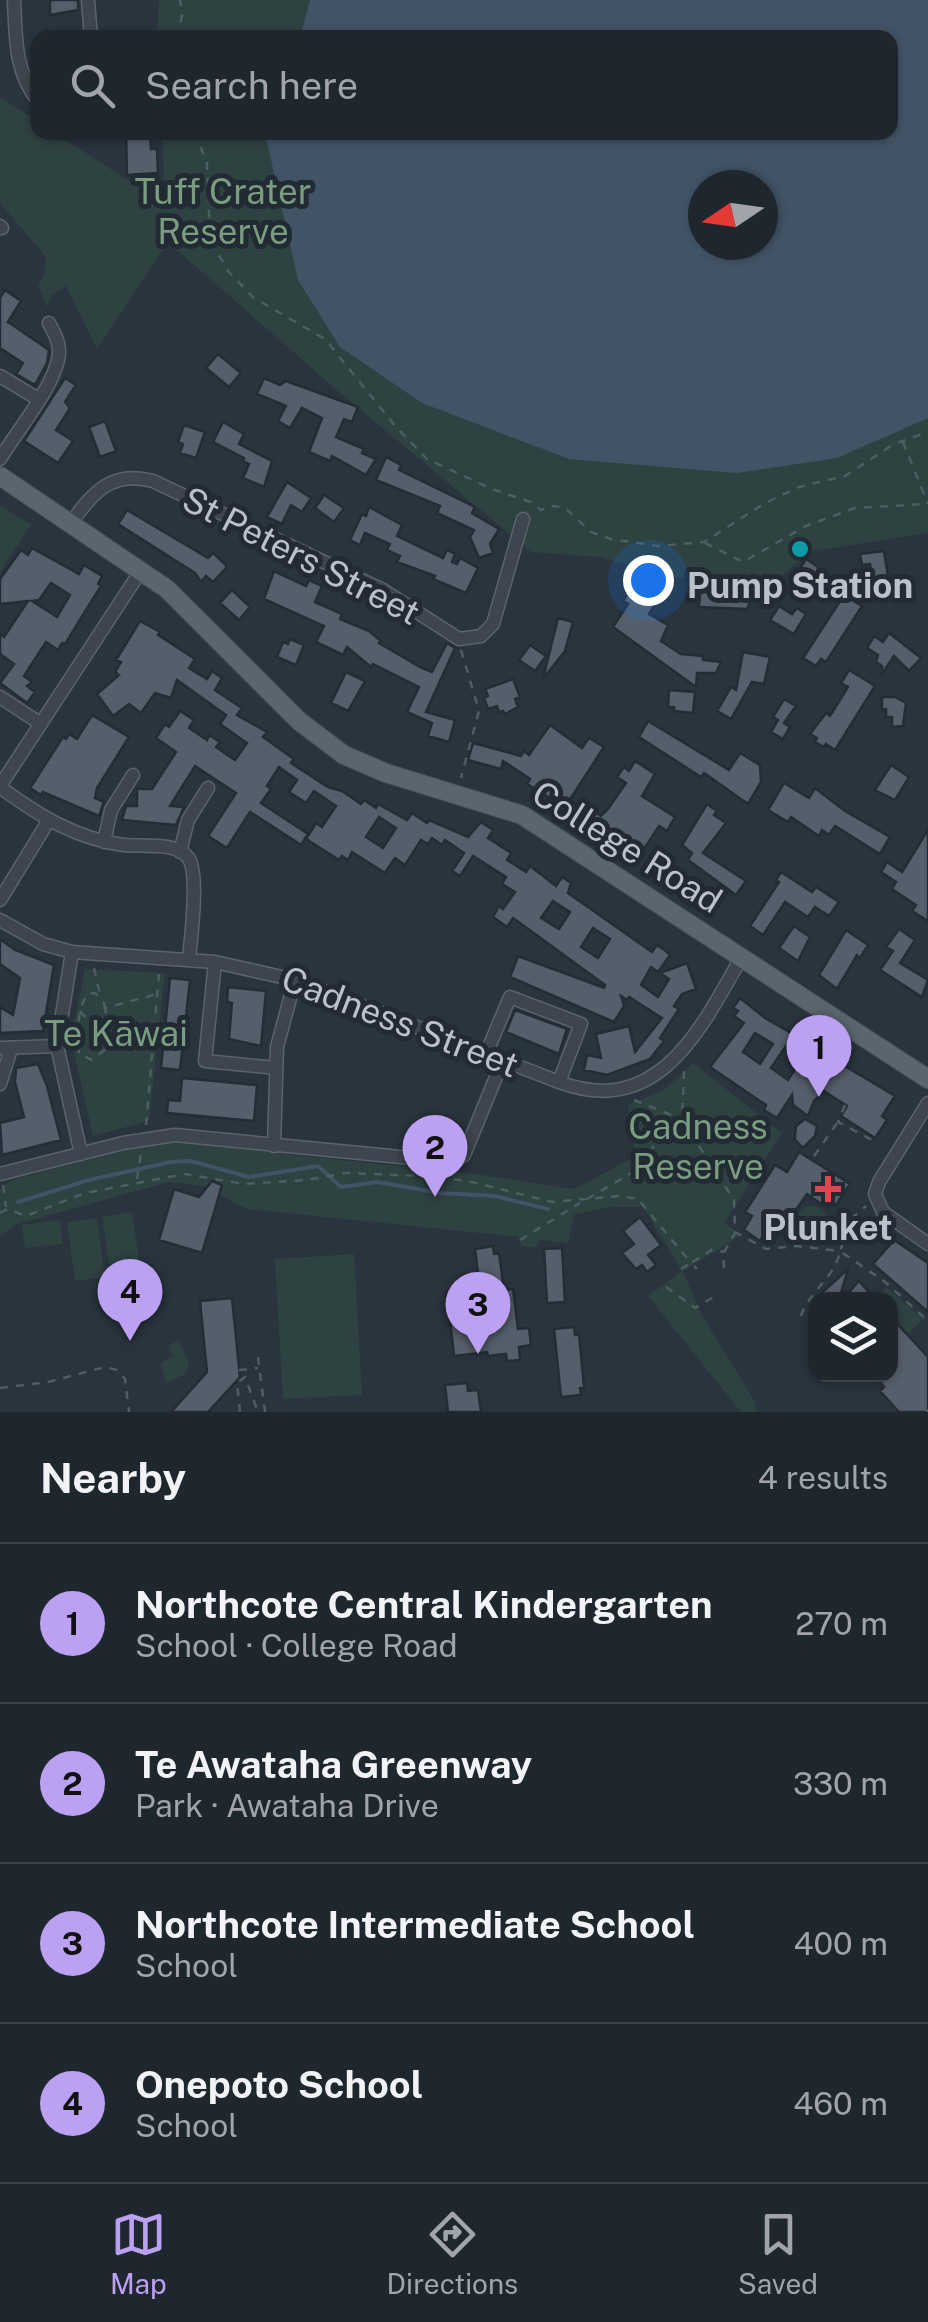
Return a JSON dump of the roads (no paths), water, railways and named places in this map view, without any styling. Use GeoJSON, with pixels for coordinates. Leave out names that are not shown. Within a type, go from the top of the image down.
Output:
{"type":"FeatureCollection","features":[{"type":"Feature","properties":{"kind":"main road","name":"College Road"},"geometry":{"type":"LineString","coordinates":[[0,476],[142,570],[187,606],[272,695],[335,750],[368,767],[522,814],[928,1079]]}},
{"type":"Feature","properties":{"kind":"street"},"geometry":{"type":"LineString","coordinates":[[14,0],[19,66],[30,89]]}},
{"type":"Feature","properties":{"kind":"street"},"geometry":{"type":"LineString","coordinates":[[88,0],[91,30]]}},
{"type":"Feature","properties":{"kind":"street"},"geometry":{"type":"LineString","coordinates":[[0,459],[54,372],[58,340],[50,323]]}},
{"type":"Feature","properties":{"kind":"street"},"geometry":{"type":"LineString","coordinates":[[0,376],[38,399]]}},
{"type":"Feature","properties":{"kind":"street","name":"St Peters Street"},"geometry":{"type":"LineString","coordinates":[[72,522],[104,484],[133,477],[153,481],[382,590],[447,633],[466,640],[481,636],[494,624],[523,518]]}},
{"type":"Feature","properties":{"kind":"street"},"geometry":{"type":"LineString","coordinates":[[142,570],[0,786],[71,832],[104,842],[180,852],[189,858],[193,875],[189,959]]}},
{"type":"Feature","properties":{"kind":"street"},"geometry":{"type":"LineString","coordinates":[[0,696],[42,724]]}},
{"type":"Feature","properties":{"kind":"street"},"geometry":{"type":"LineString","coordinates":[[104,842],[110,810],[132,774]]}},
{"type":"Feature","properties":{"kind":"street"},"geometry":{"type":"LineString","coordinates":[[180,852],[188,820],[208,788]]}},
{"type":"Feature","properties":{"kind":"street"},"geometry":{"type":"LineString","coordinates":[[0,900],[49,820]]}},
{"type":"Feature","properties":{"kind":"street","name":"Cadness Street"},"geometry":{"type":"LineString","coordinates":[[0,920],[43,944],[72,952],[214,962],[295,980],[584,1090],[612,1091],[655,1076],[682,1050],[741,958]]}},
{"type":"Feature","properties":{"kind":"street"},"geometry":{"type":"LineString","coordinates":[[72,952],[57,1046],[81,1154]]}},
{"type":"Feature","properties":{"kind":"street"},"geometry":{"type":"LineString","coordinates":[[214,962],[205,1060],[276,1068]]}},
{"type":"Feature","properties":{"kind":"street"},"geometry":{"type":"LineString","coordinates":[[274,1146],[276,1068],[282,1022],[295,980]]}},
{"type":"Feature","properties":{"kind":"street"},"geometry":{"type":"LineString","coordinates":[[486,1054],[510,997],[582,1024],[559,1082]]}},
{"type":"Feature","properties":{"kind":"street"},"geometry":{"type":"LineString","coordinates":[[0,1084],[5,1048],[57,1046]]}},
{"type":"Feature","properties":{"kind":"street"},"geometry":{"type":"LineString","coordinates":[[1,1174],[175,1135],[440,1163],[457,1160],[464,1155],[503,1060]]}},
{"type":"Feature","properties":{"kind":"street"},"geometry":{"type":"LineString","coordinates":[[928,1103],[878,1182],[875,1199],[883,1212],[928,1244]]}},
{"type":"Feature","properties":{"kind":"water"},"geometry":{"type":"Polygon","coordinates":[[[310,0],[928,0],[928,418],[837,458],[737,473],[569,459],[422,403],[340,347],[298,280],[267,140],[898,140],[898,30],[302,30],[310,0]]]}},
{"type":"Feature","properties":{"kind":"waterway"},"geometry":{"type":"LineString","coordinates":[[18,1202],[89,1180],[191,1161],[249,1177],[318,1166],[341,1187],[378,1182],[440,1193],[495,1196],[548,1209]]}},
{"type":"Feature","properties":{"kind":"place","name":"Pump Station"},"geometry":{"type":"Point","coordinates":[800,549]}},
{"type":"Feature","properties":{"kind":"place","name":"Northcote Central Kindergarten"},"geometry":{"type":"Point","coordinates":[819,1097]}},
{"type":"Feature","properties":{"kind":"place","name":"Plunket"},"geometry":{"type":"Point","coordinates":[828,1189]}},
{"type":"Feature","properties":{"kind":"place","name":"Te Awataha Greenway"},"geometry":{"type":"Point","coordinates":[435,1197]}},
{"type":"Feature","properties":{"kind":"place","name":"Onepoto School"},"geometry":{"type":"Point","coordinates":[130,1341]}},
{"type":"Feature","properties":{"kind":"place","name":"Northcote Intermediate School"},"geometry":{"type":"Point","coordinates":[478,1354]}},
{"type":"Feature","properties":{"kind":"park label","name":"Tuff Crater Reserve"},"geometry":{"type":"Point","coordinates":[223,212]}},
{"type":"Feature","properties":{"kind":"park label","name":"Te Kāwai"},"geometry":{"type":"Point","coordinates":[116,1034]}},
{"type":"Feature","properties":{"kind":"park label","name":"Cadness Reserve"},"geometry":{"type":"Point","coordinates":[698,1147]}}]}
